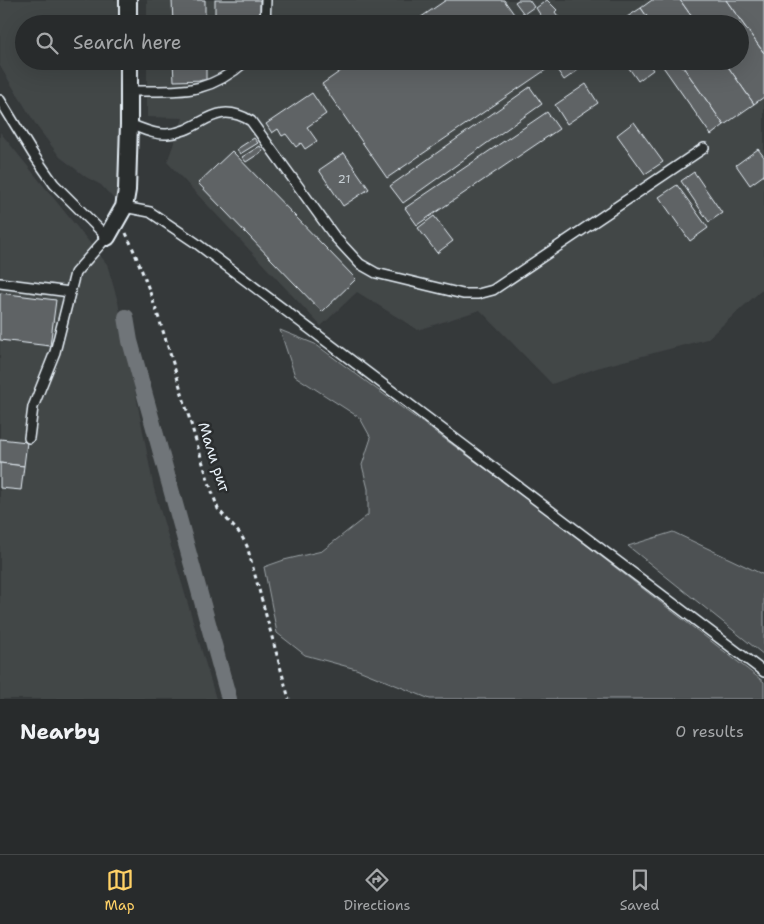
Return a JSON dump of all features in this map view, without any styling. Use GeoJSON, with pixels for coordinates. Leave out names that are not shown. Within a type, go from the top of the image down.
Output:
{"type":"FeatureCollection","features":[{"type":"Feature","properties":{"kind":"street"},"geometry":{"type":"LineString","coordinates":[[128,0],[128,15]]}},
{"type":"Feature","properties":{"kind":"street"},"geometry":{"type":"LineString","coordinates":[[108,238],[120,214],[129,172],[129,70]]}},
{"type":"Feature","properties":{"kind":"lane"},"geometry":{"type":"LineString","coordinates":[[265,15],[266,0]]}},
{"type":"Feature","properties":{"kind":"lane"},"geometry":{"type":"LineString","coordinates":[[129,91],[180,91],[206,86],[236,70]]}},
{"type":"Feature","properties":{"kind":"lane"},"geometry":{"type":"LineString","coordinates":[[0,100],[54,184],[108,238],[75,273],[55,352],[33,407],[29,438]]}},
{"type":"Feature","properties":{"kind":"lane"},"geometry":{"type":"LineString","coordinates":[[129,124],[151,132],[165,134],[190,128],[215,114],[228,113],[240,115],[251,122],[335,238],[360,264],[376,273],[463,294],[478,294],[493,290],[704,148]]}},
{"type":"Feature","properties":{"kind":"lane"},"geometry":{"type":"LineString","coordinates":[[120,214],[150,212],[196,243],[764,672]]}},
{"type":"Feature","properties":{"kind":"lane"},"geometry":{"type":"LineString","coordinates":[[0,283],[70,292]]}},
{"type":"Feature","properties":{"kind":"path","name":"Мали рит"},"geometry":{"type":"LineString","coordinates":[[120,214],[152,299],[218,509],[248,546],[289,699]]}},
{"type":"Feature","properties":{"kind":"shaded area"},"geometry":{"type":"Polygon","coordinates":[[[0,0],[119,0],[120,15],[15,15],[15,70],[121,70],[124,170],[119,201],[113,198],[101,185],[86,177],[60,157],[38,128],[0,66],[0,0]]]}},
{"type":"Feature","properties":{"kind":"shaded area"},"geometry":{"type":"Polygon","coordinates":[[[147,0],[764,0],[764,288],[707,339],[597,368],[552,384],[480,310],[418,330],[357,292],[321,326],[167,162],[183,118],[147,117],[147,70],[749,70],[749,15],[147,15],[147,0]]]}},
{"type":"Feature","properties":{"kind":"shaded area"},"geometry":{"type":"Polygon","coordinates":[[[0,132],[107,264],[118,302],[154,489],[216,699],[0,699],[0,132]]]}},
{"type":"Feature","properties":{"kind":"shaded area"},"geometry":{"type":"Polygon","coordinates":[[[280,330],[315,344],[524,497],[764,682],[764,699],[430,699],[356,669],[305,655],[277,633],[264,567],[322,551],[368,515],[368,489],[362,465],[371,438],[360,418],[295,376],[280,330]]]}},
{"type":"Feature","properties":{"kind":"shaded area"},"geometry":{"type":"Polygon","coordinates":[[[673,532],[764,575],[764,655],[628,546],[673,532]]]}},
{"type":"Feature","properties":{"kind":"building"},"geometry":{"type":"Polygon","coordinates":[[[172,0],[205,0],[205,15],[173,15],[172,0]]]}},
{"type":"Feature","properties":{"kind":"building"},"geometry":{"type":"Polygon","coordinates":[[[215,0],[260,0],[260,15],[215,15],[215,0]]]}},
{"type":"Feature","properties":{"kind":"building"},"geometry":{"type":"Polygon","coordinates":[[[446,0],[504,0],[515,15],[424,15],[446,0]]]}},
{"type":"Feature","properties":{"kind":"building"},"geometry":{"type":"Polygon","coordinates":[[[518,0],[529,0],[534,7],[524,14],[515,2],[518,0]]]}},
{"type":"Feature","properties":{"kind":"building"},"geometry":{"type":"Polygon","coordinates":[[[547,0],[557,10],[555,12],[557,15],[540,15],[536,8],[547,0]]]}},
{"type":"Feature","properties":{"kind":"building"},"geometry":{"type":"Polygon","coordinates":[[[652,0],[680,0],[691,15],[646,15],[641,8],[652,0]]]}},
{"type":"Feature","properties":{"kind":"building"},"geometry":{"type":"Polygon","coordinates":[[[680,0],[726,0],[737,15],[691,15],[680,0]]]}},
{"type":"Feature","properties":{"kind":"building"},"geometry":{"type":"Polygon","coordinates":[[[726,0],[764,0],[764,53],[749,32],[749,15],[737,15],[726,0]]]}},
{"type":"Feature","properties":{"kind":"building"},"geometry":{"type":"Polygon","coordinates":[[[641,8],[646,15],[630,15],[641,8]]]}},
{"type":"Feature","properties":{"kind":"building"},"geometry":{"type":"Polygon","coordinates":[[[749,32],[764,53],[764,97],[754,104],[730,70],[749,70],[749,32]]]}},
{"type":"Feature","properties":{"kind":"building"},"geometry":{"type":"Polygon","coordinates":[[[173,70],[206,70],[206,80],[174,81],[173,70]]]}},
{"type":"Feature","properties":{"kind":"building"},"geometry":{"type":"Polygon","coordinates":[[[342,70],[546,70],[387,178],[322,84],[342,70]]]}},
{"type":"Feature","properties":{"kind":"building"},"geometry":{"type":"Polygon","coordinates":[[[557,70],[576,70],[577,71],[564,80],[557,70]]]}},
{"type":"Feature","properties":{"kind":"building"},"geometry":{"type":"Polygon","coordinates":[[[630,70],[653,70],[638,81],[630,70]]]}},
{"type":"Feature","properties":{"kind":"building"},"geometry":{"type":"Polygon","coordinates":[[[665,70],[685,70],[724,125],[711,135],[665,70]]]}},
{"type":"Feature","properties":{"kind":"building"},"geometry":{"type":"Polygon","coordinates":[[[685,70],[730,70],[754,104],[724,125],[685,70]]]}},
{"type":"Feature","properties":{"kind":"building"},"geometry":{"type":"Polygon","coordinates":[[[586,84],[598,103],[567,124],[555,105],[586,84]]]}},
{"type":"Feature","properties":{"kind":"building"},"geometry":{"type":"Polygon","coordinates":[[[530,87],[542,104],[403,203],[390,186],[530,87]]]}},
{"type":"Feature","properties":{"kind":"building"},"geometry":{"type":"Polygon","coordinates":[[[312,93],[326,114],[307,127],[317,141],[305,149],[301,143],[296,147],[286,134],[282,136],[278,129],[272,133],[266,124],[312,93]]]}},
{"type":"Feature","properties":{"kind":"building"},"geometry":{"type":"Polygon","coordinates":[[[547,112],[559,129],[417,225],[405,208],[547,112]]]}},
{"type":"Feature","properties":{"kind":"building"},"geometry":{"type":"Polygon","coordinates":[[[634,122],[663,162],[645,174],[617,135],[634,122]]]}},
{"type":"Feature","properties":{"kind":"building"},"geometry":{"type":"Polygon","coordinates":[[[254,138],[258,143],[240,154],[237,149],[254,138]]]}},
{"type":"Feature","properties":{"kind":"building"},"geometry":{"type":"Polygon","coordinates":[[[260,146],[263,151],[246,162],[242,157],[260,146]]]}},
{"type":"Feature","properties":{"kind":"building"},"geometry":{"type":"Polygon","coordinates":[[[758,149],[764,157],[764,175],[750,185],[736,165],[758,149]]]}},
{"type":"Feature","properties":{"kind":"building"},"geometry":{"type":"Polygon","coordinates":[[[232,151],[356,279],[322,312],[198,183],[232,151]]]}},
{"type":"Feature","properties":{"kind":"building"},"geometry":{"type":"Polygon","coordinates":[[[344,153],[369,189],[343,206],[319,170],[344,153]]]}},
{"type":"Feature","properties":{"kind":"building"},"geometry":{"type":"Polygon","coordinates":[[[694,172],[722,213],[709,222],[681,181],[694,172]]]}},
{"type":"Feature","properties":{"kind":"building"},"geometry":{"type":"Polygon","coordinates":[[[677,185],[708,228],[690,241],[659,197],[677,185]]]}},
{"type":"Feature","properties":{"kind":"building"},"geometry":{"type":"Polygon","coordinates":[[[434,216],[453,241],[437,253],[418,228],[434,216]]]}},
{"type":"Feature","properties":{"kind":"building"},"geometry":{"type":"Polygon","coordinates":[[[0,293],[56,300],[50,346],[0,340],[0,293]]]}},
{"type":"Feature","properties":{"kind":"building"},"geometry":{"type":"Polygon","coordinates":[[[0,439],[27,442],[24,466],[0,463],[0,439]]]}},
{"type":"Feature","properties":{"kind":"building"},"geometry":{"type":"Polygon","coordinates":[[[0,463],[24,466],[21,490],[0,488],[0,463]]]}},
{"type":"Feature","properties":{"kind":"waterway"},"geometry":{"type":"LineString","coordinates":[[126,317],[130,341],[229,699]]}}]}
